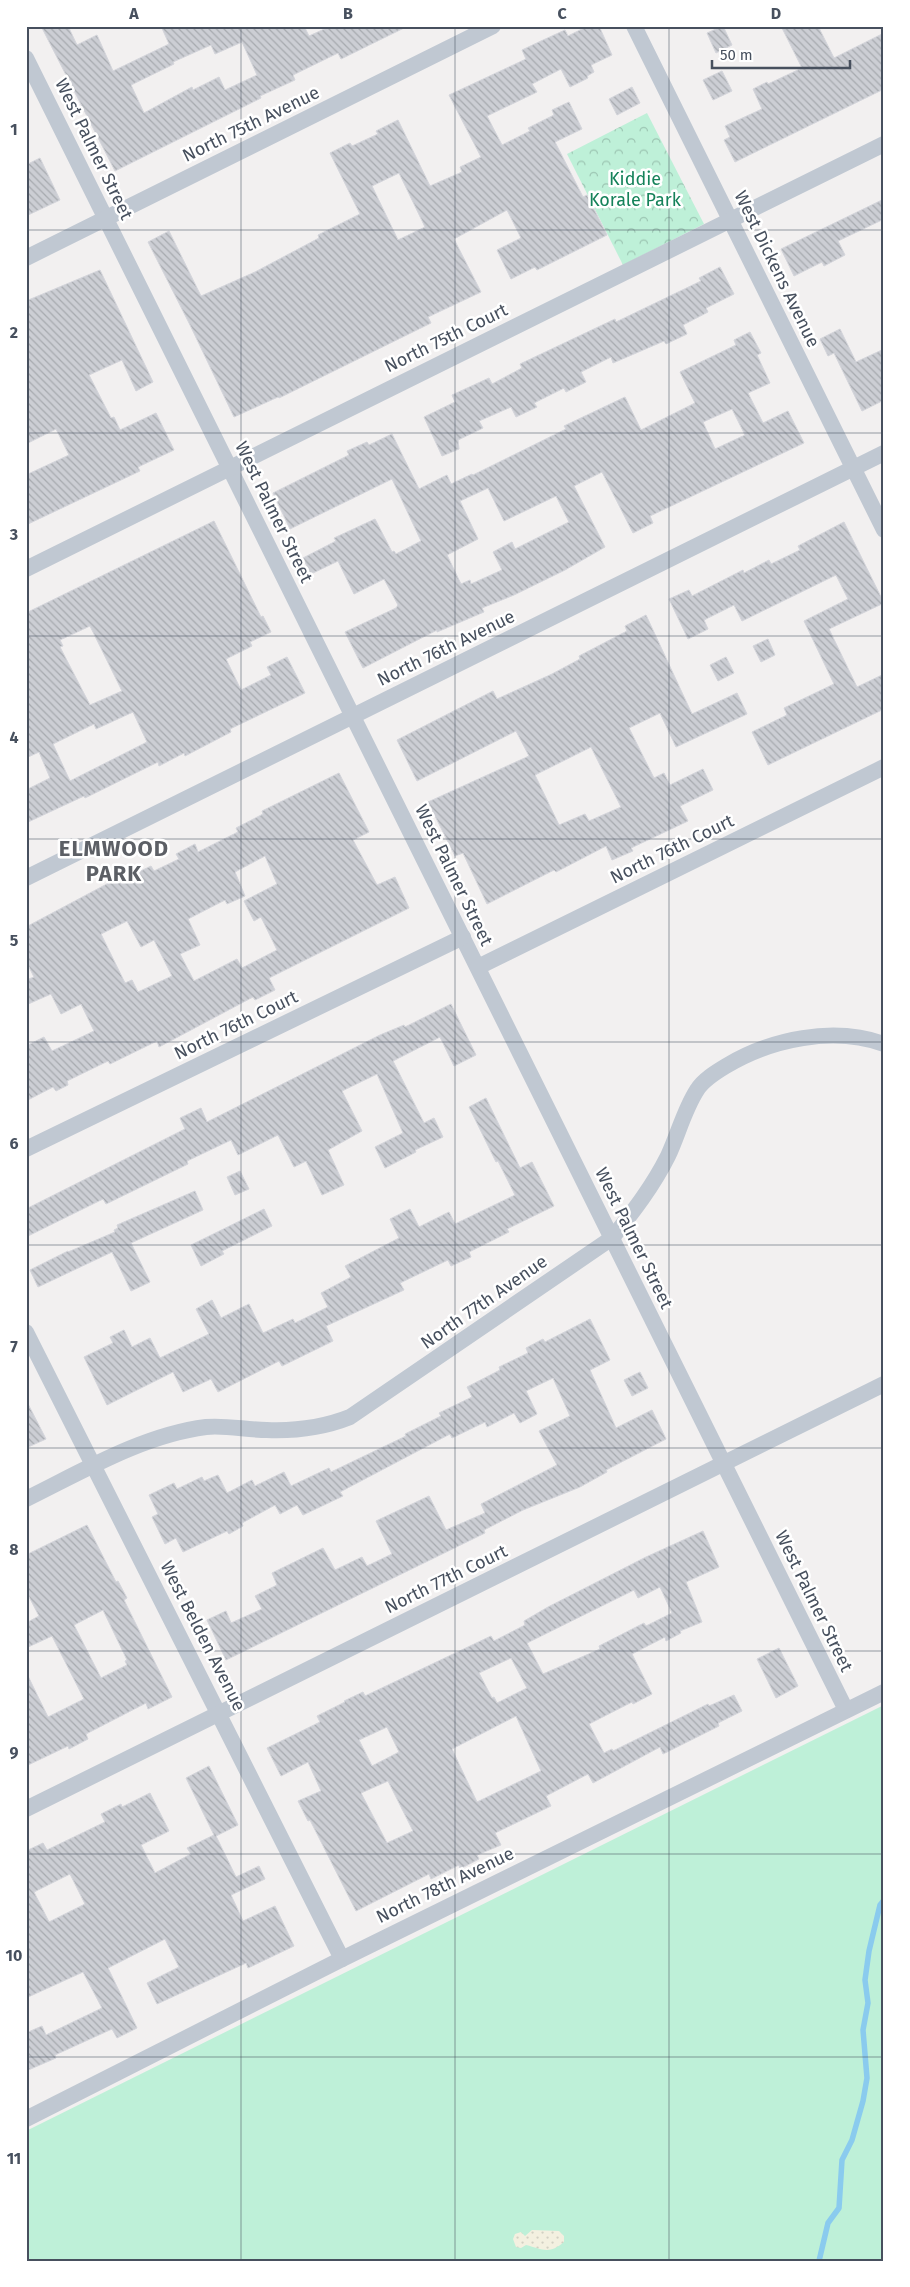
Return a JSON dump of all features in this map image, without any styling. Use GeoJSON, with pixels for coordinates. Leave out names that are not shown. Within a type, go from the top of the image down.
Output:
{"type":"FeatureCollection","features":[{"type":"Feature","properties":{"kind":"street","name":"North 75th Avenue"},"geometry":{"type":"LineString","coordinates":[[26,258],[493,26]]}},
{"type":"Feature","properties":{"kind":"street","name":"West Dickens Avenue"},"geometry":{"type":"LineString","coordinates":[[634,26],[884,530]]}},
{"type":"Feature","properties":{"kind":"street","name":"West Palmer Street"},"geometry":{"type":"LineString","coordinates":[[26,58],[846,1710]]}},
{"type":"Feature","properties":{"kind":"street","name":"North 75th Court"},"geometry":{"type":"LineString","coordinates":[[26,569],[884,144]]}},
{"type":"Feature","properties":{"kind":"street","name":"North 76th Avenue"},"geometry":{"type":"LineString","coordinates":[[26,878],[884,453]]}},
{"type":"Feature","properties":{"kind":"street","name":"North 76th Court"},"geometry":{"type":"LineString","coordinates":[[478,967],[884,767]]}},
{"type":"Feature","properties":{"kind":"street","name":"North 76th Court"},"geometry":{"type":"LineString","coordinates":[[26,1149],[462,937]]}},
{"type":"Feature","properties":{"kind":"street","name":"North 77th Avenue"},"geometry":{"type":"LineString","coordinates":[[26,1499],[146,1443],[207,1427],[268,1430],[334,1424],[350,1417],[375,1402],[612,1238],[652,1184],[668,1156],[698,1088],[715,1073],[739,1058],[774,1045],[817,1036],[849,1036],[884,1044]]}},
{"type":"Feature","properties":{"kind":"street","name":"West Belden Avenue"},"geometry":{"type":"LineString","coordinates":[[26,1332],[220,1713],[342,1959]]}},
{"type":"Feature","properties":{"kind":"street","name":"North 77th Court"},"geometry":{"type":"LineString","coordinates":[[26,1809],[884,1384]]}},
{"type":"Feature","properties":{"kind":"street","name":"North 78th Avenue"},"geometry":{"type":"LineString","coordinates":[[26,2119],[342,1959],[884,1692]]}},
{"type":"Feature","properties":{"kind":"green space","name":"Kiddie Korale Park"},"geometry":{"type":"Polygon","coordinates":[[[647,113],[704,224],[623,265],[567,154],[647,113]]]}},
{"type":"Feature","properties":{"kind":"green space"},"geometry":{"type":"Polygon","coordinates":[[[884,1705],[884,2261],[26,2261],[26,2131],[884,1705]]]}},
{"type":"Feature","properties":{"kind":"sand"},"geometry":{"type":"Polygon","coordinates":[[[532,2230],[559,2231],[564,2236],[564,2242],[550,2250],[526,2245],[521,2248],[516,2247],[513,2239],[515,2234],[521,2232],[525,2236],[532,2230]]]}},
{"type":"Feature","properties":{"kind":"building"},"geometry":{"type":"Polygon","coordinates":[[[41,26],[68,26],[77,45],[97,35],[113,71],[169,44],[161,26],[304,26],[309,36],[331,26],[408,26],[341,59],[338,53],[293,75],[295,80],[260,96],[261,98],[115,171],[41,26]],[[242,42],[215,54],[211,45],[173,62],[174,64],[131,85],[144,113],[192,87],[193,90],[219,77],[225,90],[257,75],[242,42]]]}},
{"type":"Feature","properties":{"kind":"building"},"geometry":{"type":"Polygon","coordinates":[[[588,26],[599,26],[612,55],[591,65],[594,72],[587,76],[588,78],[570,87],[561,69],[532,84],[537,92],[487,116],[502,145],[530,131],[528,128],[554,115],[552,110],[569,102],[582,129],[555,142],[583,197],[587,195],[607,235],[537,270],[535,267],[511,279],[497,250],[521,238],[507,210],[454,239],[481,292],[428,317],[431,323],[279,398],[234,417],[148,242],[169,231],[201,296],[255,272],[319,238],[318,235],[360,214],[330,153],[350,143],[352,146],[378,134],[376,131],[398,120],[430,186],[462,172],[460,167],[481,157],[449,95],[526,59],[522,50],[565,30],[568,36],[588,26]],[[399,173],[372,186],[398,240],[425,227],[399,173]]]}},
{"type":"Feature","properties":{"kind":"building"},"geometry":{"type":"Polygon","coordinates":[[[723,26],[732,45],[716,53],[707,33],[723,26]]]}},
{"type":"Feature","properties":{"kind":"building"},"geometry":{"type":"Polygon","coordinates":[[[781,26],[818,26],[834,58],[884,33],[884,89],[735,162],[724,140],[730,137],[725,126],[762,109],[753,89],[802,68],[781,26]]]}},
{"type":"Feature","properties":{"kind":"building"},"geometry":{"type":"Polygon","coordinates":[[[722,71],[732,91],[713,100],[703,80],[722,71]]]}},
{"type":"Feature","properties":{"kind":"building"},"geometry":{"type":"Polygon","coordinates":[[[632,87],[640,103],[617,115],[609,99],[632,87]]]}},
{"type":"Feature","properties":{"kind":"building"},"geometry":{"type":"Polygon","coordinates":[[[40,158],[60,200],[26,216],[26,165],[40,158]]]}},
{"type":"Feature","properties":{"kind":"building"},"geometry":{"type":"Polygon","coordinates":[[[884,199],[884,219],[838,241],[845,255],[824,266],[822,262],[794,276],[781,249],[884,199]]]}},
{"type":"Feature","properties":{"kind":"building"},"geometry":{"type":"Polygon","coordinates":[[[720,267],[734,294],[706,308],[708,312],[683,325],[687,334],[666,344],[664,341],[613,363],[611,357],[581,372],[586,382],[566,392],[564,388],[534,403],[537,407],[516,417],[511,407],[479,421],[483,428],[458,440],[459,449],[442,456],[424,417],[455,402],[452,395],[489,378],[492,384],[522,368],[520,364],[615,319],[616,322],[701,281],[699,278],[720,267]]]}},
{"type":"Feature","properties":{"kind":"building"},"geometry":{"type":"Polygon","coordinates":[[[100,270],[153,382],[136,391],[122,360],[89,375],[111,418],[114,417],[120,430],[156,413],[174,450],[138,467],[140,471],[26,525],[26,475],[69,455],[56,429],[26,444],[26,301],[100,270]]]}},
{"type":"Feature","properties":{"kind":"building"},"geometry":{"type":"Polygon","coordinates":[[[840,329],[856,362],[884,349],[884,400],[862,411],[834,353],[828,356],[820,339],[840,329]]]}},
{"type":"Feature","properties":{"kind":"building"},"geometry":{"type":"Polygon","coordinates":[[[750,332],[761,353],[757,355],[770,383],[748,393],[763,423],[788,411],[804,443],[650,516],[653,523],[633,533],[602,472],[574,486],[605,547],[565,570],[514,595],[482,608],[484,612],[437,632],[437,630],[363,668],[345,632],[396,608],[398,605],[384,579],[354,594],[338,561],[311,574],[303,558],[336,541],[334,538],[375,519],[392,552],[394,551],[396,554],[421,541],[392,479],[290,529],[273,493],[349,455],[347,451],[367,442],[369,445],[392,434],[419,489],[447,475],[451,484],[473,475],[566,429],[564,426],[625,397],[641,430],[695,403],[680,372],[736,345],[734,340],[750,332]],[[732,409],[703,422],[715,449],[745,435],[732,409]],[[488,488],[460,501],[478,539],[447,555],[461,584],[470,580],[471,584],[502,570],[493,552],[512,542],[515,549],[569,522],[556,496],[504,521],[488,488]]]}},
{"type":"Feature","properties":{"kind":"building"},"geometry":{"type":"Polygon","coordinates":[[[214,521],[261,617],[263,616],[271,632],[250,642],[252,646],[226,659],[241,690],[271,675],[267,667],[287,657],[305,693],[230,729],[231,732],[185,756],[184,753],[159,766],[158,762],[85,798],[84,796],[26,823],[26,790],[50,778],[39,752],[26,758],[26,613],[214,521]],[[90,626],[60,640],[63,646],[60,647],[90,705],[122,691],[90,626]],[[133,712],[96,729],[94,724],[53,744],[70,781],[147,742],[133,712]]]}},
{"type":"Feature","properties":{"kind":"building"},"geometry":{"type":"Polygon","coordinates":[[[844,522],[884,603],[829,629],[857,687],[884,674],[884,709],[768,765],[752,732],[787,715],[784,708],[834,684],[804,621],[848,599],[836,575],[742,621],[734,605],[704,620],[708,629],[688,639],[669,599],[689,590],[692,596],[743,570],[744,573],[769,560],[771,564],[800,550],[798,546],[844,522]]]}},
{"type":"Feature","properties":{"kind":"building"},"geometry":{"type":"Polygon","coordinates":[[[646,615],[692,714],[737,693],[747,714],[676,747],[660,713],[629,728],[654,778],[664,773],[670,785],[703,769],[713,790],[680,806],[688,821],[631,848],[633,851],[612,860],[606,846],[487,904],[463,853],[455,856],[428,802],[529,756],[516,731],[417,781],[397,740],[493,691],[497,699],[552,674],[580,659],[579,656],[627,631],[625,626],[646,615]],[[591,747],[535,775],[559,825],[585,814],[589,821],[621,807],[591,747]]]}},
{"type":"Feature","properties":{"kind":"building"},"geometry":{"type":"Polygon","coordinates":[[[768,639],[775,655],[761,662],[753,646],[768,639]]]}},
{"type":"Feature","properties":{"kind":"building"},"geometry":{"type":"Polygon","coordinates":[[[726,657],[734,673],[718,681],[710,665],[726,657]]]}},
{"type":"Feature","properties":{"kind":"building"},"geometry":{"type":"Polygon","coordinates":[[[339,773],[369,832],[353,840],[377,885],[395,877],[409,908],[269,978],[275,990],[255,1000],[253,997],[159,1047],[157,1041],[110,1064],[108,1061],[67,1081],[68,1085],[56,1091],[53,1087],[26,1101],[26,1046],[44,1037],[52,1051],[94,1031],[81,1004],[61,1014],[51,994],[26,1005],[26,980],[34,977],[26,961],[26,927],[120,877],[122,880],[151,866],[154,871],[179,859],[176,854],[195,844],[198,852],[238,832],[236,828],[263,814],[262,811],[339,773]],[[265,856],[235,872],[245,896],[227,904],[225,900],[188,919],[200,945],[180,954],[194,981],[237,959],[242,968],[277,950],[261,917],[254,921],[244,901],[277,884],[265,856]],[[127,921],[101,934],[125,983],[132,980],[138,992],[172,976],[154,940],[141,947],[127,921]]]}},
{"type":"Feature","properties":{"kind":"building"},"geometry":{"type":"Polygon","coordinates":[[[451,1004],[476,1055],[454,1066],[440,1037],[393,1061],[424,1123],[434,1118],[443,1137],[415,1150],[416,1152],[385,1168],[375,1147],[403,1133],[377,1074],[342,1091],[362,1131],[328,1150],[344,1185],[322,1195],[306,1161],[294,1167],[278,1135],[238,1155],[231,1140],[187,1161],[188,1164],[106,1204],[103,1199],[26,1237],[26,1209],[185,1129],[180,1118],[201,1108],[207,1122],[380,1035],[404,1025],[405,1027],[451,1004]]]}},
{"type":"Feature","properties":{"kind":"building"},"geometry":{"type":"Polygon","coordinates":[[[486,1098],[520,1168],[532,1162],[554,1206],[507,1229],[509,1232],[469,1252],[471,1257],[451,1266],[448,1260],[400,1283],[404,1290],[326,1326],[333,1341],[282,1366],[279,1361],[218,1392],[211,1379],[183,1392],[173,1372],[107,1405],[84,1357],[113,1343],[110,1337],[124,1330],[132,1347],[150,1338],[160,1358],[209,1334],[196,1309],[212,1300],[221,1318],[249,1304],[263,1333],[293,1319],[295,1323],[328,1307],[321,1293],[351,1277],[345,1266],[399,1238],[390,1219],[410,1209],[419,1227],[449,1212],[455,1224],[515,1195],[498,1161],[496,1162],[469,1107],[486,1098]]]}},
{"type":"Feature","properties":{"kind":"building"},"geometry":{"type":"Polygon","coordinates":[[[240,1171],[249,1189],[235,1195],[227,1177],[240,1171]]]}},
{"type":"Feature","properties":{"kind":"building"},"geometry":{"type":"Polygon","coordinates":[[[195,1191],[203,1210],[131,1243],[150,1282],[131,1291],[112,1252],[38,1287],[30,1270],[68,1251],[115,1232],[114,1230],[118,1228],[117,1225],[195,1191]]]}},
{"type":"Feature","properties":{"kind":"building"},"geometry":{"type":"Polygon","coordinates":[[[264,1209],[272,1226],[222,1251],[224,1254],[201,1266],[191,1245],[264,1209]]]}},
{"type":"Feature","properties":{"kind":"building"},"geometry":{"type":"Polygon","coordinates":[[[590,1319],[610,1360],[590,1370],[616,1428],[652,1410],[666,1439],[606,1470],[607,1472],[580,1487],[523,1510],[484,1530],[485,1533],[226,1660],[207,1620],[226,1611],[231,1623],[262,1609],[255,1596],[277,1585],[272,1573],[323,1548],[335,1570],[362,1557],[367,1566],[392,1554],[376,1521],[429,1496],[446,1530],[485,1513],[481,1504],[557,1465],[539,1431],[570,1416],[553,1378],[526,1391],[537,1414],[520,1423],[514,1413],[487,1427],[485,1422],[452,1438],[450,1434],[340,1492],[343,1496],[303,1515],[297,1505],[280,1514],[275,1505],[242,1523],[243,1526],[229,1534],[227,1531],[183,1552],[176,1538],[165,1544],[152,1517],[158,1514],[149,1495],[174,1483],[177,1489],[202,1477],[204,1481],[218,1475],[227,1493],[252,1480],[255,1486],[284,1472],[291,1486],[329,1468],[331,1472],[406,1436],[405,1434],[441,1416],[439,1413],[472,1397],[467,1387],[500,1370],[499,1367],[528,1353],[526,1348],[543,1339],[545,1342],[590,1319]]]}},
{"type":"Feature","properties":{"kind":"building"},"geometry":{"type":"Polygon","coordinates":[[[640,1372],[648,1388],[632,1396],[624,1380],[640,1372]]]}},
{"type":"Feature","properties":{"kind":"building"},"geometry":{"type":"Polygon","coordinates":[[[26,1400],[46,1439],[26,1448],[26,1400]]]}},
{"type":"Feature","properties":{"kind":"building"},"geometry":{"type":"Polygon","coordinates":[[[87,1525],[116,1582],[118,1581],[127,1598],[124,1600],[172,1697],[148,1709],[146,1703],[86,1734],[88,1739],[69,1749],[68,1746],[26,1766],[26,1672],[48,1717],[84,1699],[52,1636],[26,1648],[26,1623],[39,1616],[26,1591],[26,1555],[87,1525]],[[103,1610],[74,1625],[101,1678],[127,1665],[125,1661],[127,1660],[103,1610]]]}},
{"type":"Feature","properties":{"kind":"building"},"geometry":{"type":"Polygon","coordinates":[[[703,1531],[719,1567],[686,1582],[702,1622],[680,1631],[681,1633],[666,1641],[665,1637],[632,1654],[652,1694],[589,1724],[604,1753],[612,1749],[613,1751],[708,1704],[709,1706],[734,1695],[742,1711],[718,1723],[719,1726],[663,1754],[660,1747],[593,1783],[588,1774],[546,1796],[551,1806],[495,1833],[501,1845],[477,1855],[479,1859],[460,1869],[459,1865],[431,1879],[429,1874],[356,1911],[310,1820],[308,1821],[298,1801],[321,1791],[308,1762],[281,1776],[267,1748],[320,1722],[317,1716],[344,1701],[363,1692],[365,1696],[491,1636],[494,1641],[525,1625],[524,1621],[548,1607],[646,1557],[703,1531]],[[660,1587],[638,1598],[634,1590],[527,1643],[543,1674],[600,1649],[599,1646],[644,1623],[646,1626],[672,1613],[660,1587]],[[511,1658],[479,1673],[492,1698],[494,1697],[497,1703],[527,1688],[511,1658]],[[516,1716],[452,1749],[477,1802],[541,1771],[516,1716]],[[387,1727],[359,1740],[372,1766],[399,1752],[387,1727]],[[388,1781],[361,1793],[387,1843],[413,1831],[388,1781]]]}},
{"type":"Feature","properties":{"kind":"building"},"geometry":{"type":"Polygon","coordinates":[[[779,1648],[798,1686],[776,1698],[757,1659],[779,1648]]]}},
{"type":"Feature","properties":{"kind":"building"},"geometry":{"type":"Polygon","coordinates":[[[209,1766],[238,1825],[216,1836],[236,1877],[259,1866],[265,1879],[231,1895],[243,1921],[275,1906],[294,1946],[248,1968],[246,1963],[157,2004],[147,1983],[179,1967],[165,1939],[108,1968],[137,2028],[117,2038],[112,2029],[55,2055],[56,2058],[26,2071],[26,2033],[42,2026],[46,2035],[102,2008],[83,1972],[26,1998],[26,1851],[43,1843],[47,1850],[105,1822],[101,1814],[121,1804],[122,1807],[150,1793],[169,1831],[141,1845],[155,1873],[191,1854],[187,1848],[214,1835],[186,1778],[209,1766]],[[70,1874],[34,1892],[49,1922],[85,1904],[70,1874]]]}},
{"type":"Feature","properties":{"kind":"waterway"},"geometry":{"type":"LineString","coordinates":[[819,2261],[828,2223],[839,2208],[842,2160],[852,2140],[863,2101],[867,2078],[863,2030],[868,2003],[865,1980],[869,1951],[880,1905],[884,1900]]}},
{"type":"Feature","properties":{"kind":"district","name":"ELMWOOD PARK"},"geometry":{"type":"Point","coordinates":[114,860]}}]}
